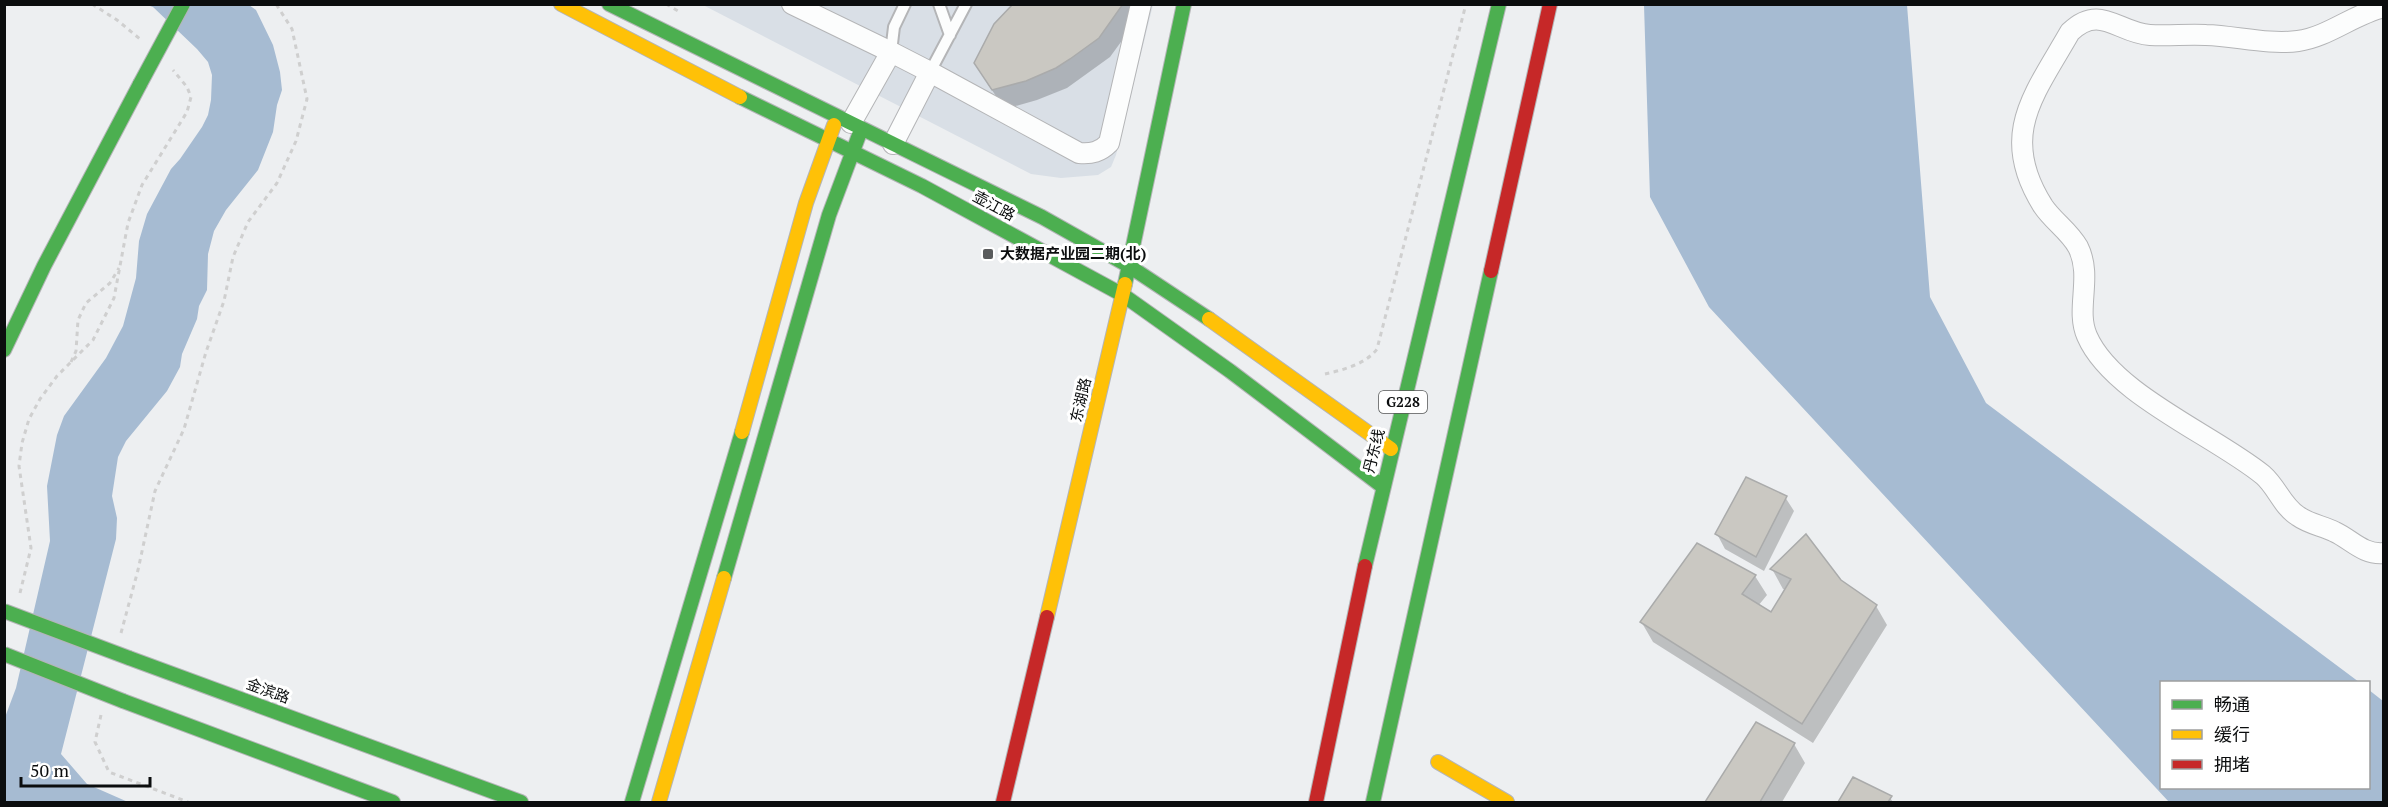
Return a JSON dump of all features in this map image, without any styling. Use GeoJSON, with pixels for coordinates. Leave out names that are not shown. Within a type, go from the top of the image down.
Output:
{"type":"FeatureCollection","features":[{"type":"Feature","properties":{"kind":"main road"},"geometry":{"type":"LineString","coordinates":[[4,350],[44,267],[183,4]]}},
{"type":"Feature","properties":{"kind":"main road","name":"壶江路"},"geometry":{"type":"LineString","coordinates":[[561,4],[827,141],[932,192],[1123,296],[1230,371],[1382,486]]}},
{"type":"Feature","properties":{"kind":"main road","name":"壶江路"},"geometry":{"type":"LineString","coordinates":[[609,4],[1042,217],[1129,266],[1220,326],[1391,449]]}},
{"type":"Feature","properties":{"kind":"main road","name":"东湖路"},"geometry":{"type":"LineString","coordinates":[[1003,802],[1123,296],[1184,4]]}},
{"type":"Feature","properties":{"kind":"main road","name":"丹东线"},"geometry":{"type":"LineString","coordinates":[[1317,802],[1382,486],[1499,4]]}},
{"type":"Feature","properties":{"kind":"main road"},"geometry":{"type":"LineString","coordinates":[[1373,802],[1550,4]]}},
{"type":"Feature","properties":{"kind":"main road"},"geometry":{"type":"LineString","coordinates":[[632,802],[732,468],[806,203],[827,141],[850,123]]}},
{"type":"Feature","properties":{"kind":"main road"},"geometry":{"type":"LineString","coordinates":[[659,802],[829,215],[852,153],[850,123]]}},
{"type":"Feature","properties":{"kind":"main road","name":"金滨路"},"geometry":{"type":"LineString","coordinates":[[4,611],[521,802]]}},
{"type":"Feature","properties":{"kind":"main road"},"geometry":{"type":"LineString","coordinates":[[4,654],[393,802]]}},
{"type":"Feature","properties":{"kind":"main road"},"geometry":{"type":"LineString","coordinates":[[1438,762],[1507,802]]}},
{"type":"Feature","properties":{"kind":"street"},"geometry":{"type":"LineString","coordinates":[[792,4],[930,72],[1079,153],[1101,150],[1109,143],[1141,4]]}},
{"type":"Feature","properties":{"kind":"street"},"geometry":{"type":"LineString","coordinates":[[2384,7],[2370,10],[2322,34],[2299,41],[2253,41],[2207,35],[2151,35],[2138,33],[2105,20],[2091,18],[2080,22],[2070,32],[2030,105],[2021,136],[2026,173],[2035,192],[2044,208],[2070,235],[2083,260],[2086,282],[2083,321],[2093,349],[2107,366],[2150,400],[2255,468],[2272,484],[2287,507],[2298,517],[2334,531],[2364,551],[2384,554]]}},
{"type":"Feature","properties":{"kind":"street"},"geometry":{"type":"LineString","coordinates":[[850,123],[891,52]]}},
{"type":"Feature","properties":{"kind":"street"},"geometry":{"type":"LineString","coordinates":[[893,144],[930,72]]}},
{"type":"Feature","properties":{"kind":"lane"},"geometry":{"type":"LineString","coordinates":[[891,52],[894,27],[905,4]]}},
{"type":"Feature","properties":{"kind":"lane"},"geometry":{"type":"LineString","coordinates":[[939,4],[950,34]]}},
{"type":"Feature","properties":{"kind":"lane"},"geometry":{"type":"LineString","coordinates":[[930,72],[966,4]]}},
{"type":"Feature","properties":{"kind":"path"},"geometry":{"type":"LineString","coordinates":[[92,4],[117,20],[143,42]]}},
{"type":"Feature","properties":{"kind":"path"},"geometry":{"type":"LineString","coordinates":[[119,641],[138,570],[155,491],[184,429],[206,352],[224,301],[233,257],[248,222],[277,183],[296,141],[307,99],[292,28],[276,4]]}},
{"type":"Feature","properties":{"kind":"path"},"geometry":{"type":"LineString","coordinates":[[18,600],[31,548],[19,466],[22,443],[29,419],[40,399],[57,376],[93,340],[104,322],[114,298],[128,223],[142,185],[187,112],[191,97],[181,78],[165,63]]}},
{"type":"Feature","properties":{"kind":"path"},"geometry":{"type":"LineString","coordinates":[[70,364],[76,351],[78,320],[86,303],[110,283],[122,264]]}},
{"type":"Feature","properties":{"kind":"path"},"geometry":{"type":"LineString","coordinates":[[103,708],[95,742],[109,772],[188,802]]}},
{"type":"Feature","properties":{"kind":"shaded area"},"geometry":{"type":"Polygon","coordinates":[[[703,5],[1153,5],[1116,155],[1111,167],[1098,175],[1061,178],[1031,174],[703,5]]]}},
{"type":"Feature","properties":{"kind":"water"},"geometry":{"type":"Polygon","coordinates":[[[147,5],[249,5],[256,10],[273,45],[282,90],[273,132],[258,170],[226,210],[214,231],[208,254],[207,290],[182,354],[180,367],[167,391],[126,441],[118,457],[112,496],[117,518],[116,539],[61,754],[87,784],[128,802],[5,802],[4,720],[16,688],[50,541],[47,486],[57,435],[64,416],[106,358],[123,326],[136,278],[139,241],[147,214],[171,169],[202,127],[208,115],[211,100],[212,75],[208,62],[153,7],[147,5]]]}},
{"type":"Feature","properties":{"kind":"water"},"geometry":{"type":"Polygon","coordinates":[[[1644,5],[1907,5],[1930,297],[1986,403],[2358,681],[2160,681],[2160,789],[2370,789],[2370,691],[2383,701],[2383,802],[2169,802],[1709,307],[1650,197],[1644,5]]]}},
{"type":"Feature","properties":{"kind":"building"},"geometry":{"type":"Polygon","coordinates":[[[1013,4],[1123,4],[1099,38],[1070,59],[1026,81],[992,90],[974,63],[994,24],[1013,4]]]}},
{"type":"Feature","properties":{"kind":"building"},"geometry":{"type":"Polygon","coordinates":[[[1746,477],[1787,496],[1756,557],[1715,534],[1746,477]]]}},
{"type":"Feature","properties":{"kind":"building"},"geometry":{"type":"Polygon","coordinates":[[[1806,534],[1841,580],[1877,605],[1802,724],[1640,622],[1697,543],[1756,575],[1742,594],[1771,612],[1791,579],[1770,569],[1806,534]]]}},
{"type":"Feature","properties":{"kind":"building"},"geometry":{"type":"Polygon","coordinates":[[[1756,722],[1795,743],[1760,802],[1705,802],[1756,722]]]}},
{"type":"Feature","properties":{"kind":"building"},"geometry":{"type":"Polygon","coordinates":[[[1853,777],[1892,796],[1888,802],[1838,802],[1853,777]]]}},
{"type":"Feature","properties":{"kind":"traffic: fast"},"geometry":{"type":"LineString","coordinates":[[140,84],[183,4]]}},
{"type":"Feature","properties":{"kind":"traffic: fast"},"geometry":{"type":"LineString","coordinates":[[609,4],[1042,217],[1129,266],[1209,319]]}},
{"type":"Feature","properties":{"kind":"traffic: fast"},"geometry":{"type":"LineString","coordinates":[[1125,284],[1184,4]]}},
{"type":"Feature","properties":{"kind":"traffic: fast"},"geometry":{"type":"LineString","coordinates":[[1365,566],[1499,4]]}},
{"type":"Feature","properties":{"kind":"traffic: fast"},"geometry":{"type":"LineString","coordinates":[[4,350],[44,266],[140,84]]}},
{"type":"Feature","properties":{"kind":"traffic: fast"},"geometry":{"type":"LineString","coordinates":[[740,97],[922,186],[1123,295],[1230,371],[1382,486]]}},
{"type":"Feature","properties":{"kind":"traffic: fast"},"geometry":{"type":"LineString","coordinates":[[724,578],[829,215],[859,135]]}},
{"type":"Feature","properties":{"kind":"traffic: fast"},"geometry":{"type":"LineString","coordinates":[[1373,802],[1491,271]]}},
{"type":"Feature","properties":{"kind":"traffic: fast"},"geometry":{"type":"LineString","coordinates":[[632,802],[742,432]]}},
{"type":"Feature","properties":{"kind":"traffic: fast"},"geometry":{"type":"LineString","coordinates":[[4,611],[129,658]]}},
{"type":"Feature","properties":{"kind":"traffic: fast"},"geometry":{"type":"LineString","coordinates":[[4,654],[123,701]]}},
{"type":"Feature","properties":{"kind":"traffic: fast"},"geometry":{"type":"LineString","coordinates":[[129,658],[521,802]]}},
{"type":"Feature","properties":{"kind":"traffic: fast"},"geometry":{"type":"LineString","coordinates":[[123,701],[393,802]]}},
{"type":"Feature","properties":{"kind":"traffic: slow"},"geometry":{"type":"LineString","coordinates":[[561,4],[740,97]]}},
{"type":"Feature","properties":{"kind":"traffic: slow"},"geometry":{"type":"LineString","coordinates":[[742,432],[806,203],[834,125]]}},
{"type":"Feature","properties":{"kind":"traffic: slow"},"geometry":{"type":"LineString","coordinates":[[1047,617],[1125,284]]}},
{"type":"Feature","properties":{"kind":"traffic: slow"},"geometry":{"type":"LineString","coordinates":[[1209,319],[1391,449]]}},
{"type":"Feature","properties":{"kind":"traffic: slow"},"geometry":{"type":"LineString","coordinates":[[659,802],[724,578]]}},
{"type":"Feature","properties":{"kind":"traffic: slow"},"geometry":{"type":"LineString","coordinates":[[1438,762],[1507,802]]}},
{"type":"Feature","properties":{"kind":"traffic: jam"},"geometry":{"type":"LineString","coordinates":[[1491,271],[1550,4]]}},
{"type":"Feature","properties":{"kind":"traffic: jam"},"geometry":{"type":"LineString","coordinates":[[1316,802],[1365,566]]}},
{"type":"Feature","properties":{"kind":"traffic: jam"},"geometry":{"type":"LineString","coordinates":[[1003,802],[1047,617]]}},
{"type":"Feature","properties":{"kind":"place","name":"大数据产业园二期(北)"},"geometry":{"type":"Point","coordinates":[988,254]}}]}
